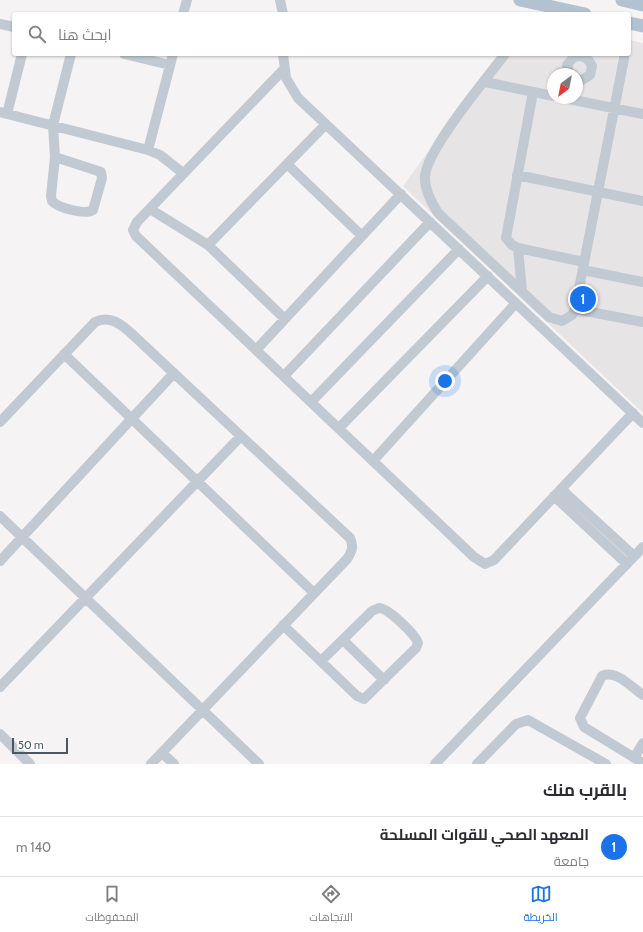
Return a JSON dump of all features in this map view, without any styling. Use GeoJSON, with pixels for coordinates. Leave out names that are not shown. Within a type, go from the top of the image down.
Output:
{"type":"FeatureCollection","features":[{"type":"Feature","properties":{"kind":"main road"},"geometry":{"type":"LineString","coordinates":[[520,0],[576,12]]}},
{"type":"Feature","properties":{"kind":"main road"},"geometry":{"type":"LineString","coordinates":[[622,0],[643,5]]}},
{"type":"Feature","properties":{"kind":"main road"},"geometry":{"type":"LineString","coordinates":[[631,23],[643,26]]}},
{"type":"Feature","properties":{"kind":"street"},"geometry":{"type":"LineString","coordinates":[[184,12],[187,0]]}},
{"type":"Feature","properties":{"kind":"street"},"geometry":{"type":"LineString","coordinates":[[280,0],[283,12]]}},
{"type":"Feature","properties":{"kind":"street"},"geometry":{"type":"LineString","coordinates":[[0,24],[12,27]]}},
{"type":"Feature","properties":{"kind":"street"},"geometry":{"type":"LineString","coordinates":[[21,56],[4,113],[148,150],[160,155],[183,173]]}},
{"type":"Feature","properties":{"kind":"street"},"geometry":{"type":"LineString","coordinates":[[55,157],[100,172],[102,178],[93,210],[86,212],[61,207],[52,201],[55,157],[53,125],[70,56]]}},
{"type":"Feature","properties":{"kind":"street"},"geometry":{"type":"LineString","coordinates":[[132,56],[170,65]]}},
{"type":"Feature","properties":{"kind":"street"},"geometry":{"type":"LineString","coordinates":[[148,150],[172,56]]}},
{"type":"Feature","properties":{"kind":"street"},"geometry":{"type":"LineString","coordinates":[[284,56],[284,69],[290,88],[326,124],[643,423]]}},
{"type":"Feature","properties":{"kind":"street"},"geometry":{"type":"LineString","coordinates":[[504,56],[432,154],[425,176],[425,186],[431,202],[438,213],[549,317],[556,320],[568,319],[572,315],[575,308],[615,108],[624,56]]}},
{"type":"Feature","properties":{"kind":"street"},"geometry":{"type":"LineString","coordinates":[[568,68],[567,65],[569,61],[579,56]]}},
{"type":"Feature","properties":{"kind":"street"},"geometry":{"type":"LineString","coordinates":[[583,56],[590,61],[592,70],[586,78],[583,79]]}},
{"type":"Feature","properties":{"kind":"street"},"geometry":{"type":"LineString","coordinates":[[284,69],[134,226],[133,230],[136,236],[474,557],[485,564],[494,560],[633,413]]}},
{"type":"Feature","properties":{"kind":"street"},"geometry":{"type":"LineString","coordinates":[[485,82],[547,95]]}},
{"type":"Feature","properties":{"kind":"street"},"geometry":{"type":"LineString","coordinates":[[533,92],[506,238],[512,246],[518,248],[643,282]]}},
{"type":"Feature","properties":{"kind":"street"},"geometry":{"type":"LineString","coordinates":[[583,102],[643,114]]}},
{"type":"Feature","properties":{"kind":"street"},"geometry":{"type":"LineString","coordinates":[[208,245],[326,124]]}},
{"type":"Feature","properties":{"kind":"street"},"geometry":{"type":"LineString","coordinates":[[287,164],[362,236]]}},
{"type":"Feature","properties":{"kind":"street"},"geometry":{"type":"LineString","coordinates":[[517,175],[643,201]]}},
{"type":"Feature","properties":{"kind":"street"},"geometry":{"type":"LineString","coordinates":[[256,350],[401,194]]}},
{"type":"Feature","properties":{"kind":"street"},"geometry":{"type":"LineString","coordinates":[[150,208],[208,245],[285,319]]}},
{"type":"Feature","properties":{"kind":"street"},"geometry":{"type":"LineString","coordinates":[[284,376],[430,222]]}},
{"type":"Feature","properties":{"kind":"street"},"geometry":{"type":"LineString","coordinates":[[518,248],[522,291]]}},
{"type":"Feature","properties":{"kind":"street"},"geometry":{"type":"LineString","coordinates":[[311,402],[459,249]]}},
{"type":"Feature","properties":{"kind":"street"},"geometry":{"type":"LineString","coordinates":[[339,428],[488,276]]}},
{"type":"Feature","properties":{"kind":"street"},"geometry":{"type":"LineString","coordinates":[[374,461],[516,302]]}},
{"type":"Feature","properties":{"kind":"street"},"geometry":{"type":"LineString","coordinates":[[575,308],[643,322]]}},
{"type":"Feature","properties":{"kind":"street"},"geometry":{"type":"LineString","coordinates":[[0,422],[95,322],[102,319],[110,319],[120,324],[132,334],[350,538],[353,545],[352,552],[347,559],[151,764]]}},
{"type":"Feature","properties":{"kind":"street"},"geometry":{"type":"LineString","coordinates":[[64,354],[314,593]]}},
{"type":"Feature","properties":{"kind":"street"},"geometry":{"type":"LineString","coordinates":[[0,561],[174,373]]}},
{"type":"Feature","properties":{"kind":"street"},"geometry":{"type":"LineString","coordinates":[[0,687],[241,436]]}},
{"type":"Feature","properties":{"kind":"street"},"geometry":{"type":"LineString","coordinates":[[558,493],[634,556]]}},
{"type":"Feature","properties":{"kind":"street"},"geometry":{"type":"LineString","coordinates":[[558,493],[627,564]]}},
{"type":"Feature","properties":{"kind":"street"},"geometry":{"type":"LineString","coordinates":[[0,516],[259,764]]}},
{"type":"Feature","properties":{"kind":"street"},"geometry":{"type":"LineString","coordinates":[[435,764],[643,547]]}},
{"type":"Feature","properties":{"kind":"street"},"geometry":{"type":"LineString","coordinates":[[283,626],[361,698],[366,698],[417,646],[418,643],[414,635],[387,611],[379,608],[372,611],[321,661]]}},
{"type":"Feature","properties":{"kind":"street"},"geometry":{"type":"LineString","coordinates":[[343,640],[384,680]]}},
{"type":"Feature","properties":{"kind":"street"},"geometry":{"type":"LineString","coordinates":[[643,695],[616,676],[602,676],[580,718],[584,727],[639,760],[643,743]]}},
{"type":"Feature","properties":{"kind":"street"},"geometry":{"type":"LineString","coordinates":[[479,763],[516,724],[528,720],[606,764]]}},
{"type":"Feature","properties":{"kind":"street"},"geometry":{"type":"LineString","coordinates":[[0,734],[30,764]]}},
{"type":"Feature","properties":{"kind":"street"},"geometry":{"type":"LineString","coordinates":[[162,753],[174,764]]}},
{"type":"Feature","properties":{"kind":"shaded area"},"geometry":{"type":"Polygon","coordinates":[[[631,40],[643,43],[643,413],[403,186],[499,56],[631,56],[631,40]]]}},
{"type":"Feature","properties":{"kind":"place","name":"المعهد الصحي للقوات المسلحة"},"geometry":{"type":"Point","coordinates":[583,299]}}]}
